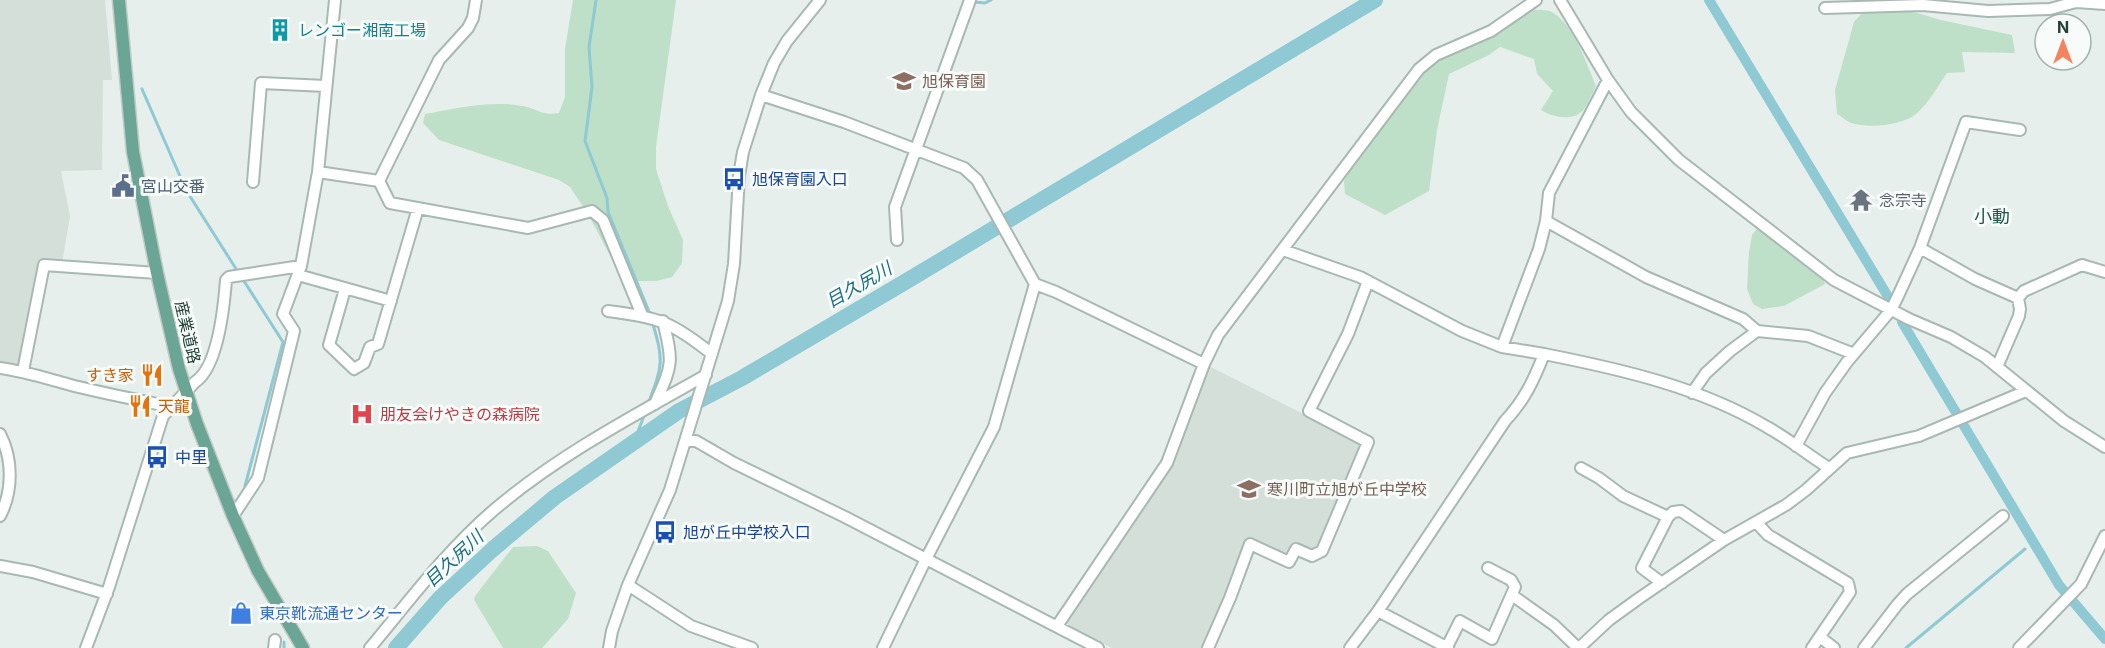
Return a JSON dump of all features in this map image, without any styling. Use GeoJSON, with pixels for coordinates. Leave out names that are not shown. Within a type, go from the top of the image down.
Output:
{"type":"FeatureCollection","features":[{"type":"Feature","properties":{"kind":"main road","name":"産業道路"},"geometry":{"type":"LineString","coordinates":[[119,0],[133,152],[157,273],[186,391],[232,516],[258,571],[303,648]]}},
{"type":"Feature","properties":{"kind":"street"},"geometry":{"type":"LineString","coordinates":[[232,516],[258,478],[294,331],[284,314],[300,270],[318,172],[335,0]]}},
{"type":"Feature","properties":{"kind":"street"},"geometry":{"type":"LineString","coordinates":[[379,181],[439,60],[468,28],[473,18],[476,0]]}},
{"type":"Feature","properties":{"kind":"street"},"geometry":{"type":"LineString","coordinates":[[609,648],[628,585],[670,490],[728,301],[734,264],[740,168],[761,94],[774,63],[787,41],[820,0]]}},
{"type":"Feature","properties":{"kind":"street"},"geometry":{"type":"LineString","coordinates":[[897,240],[895,207],[969,0]]}},
{"type":"Feature","properties":{"kind":"street"},"geometry":{"type":"LineString","coordinates":[[1057,626],[1167,463],[1204,364],[1218,335],[1419,69],[1436,55],[1491,31],[1536,0]]}},
{"type":"Feature","properties":{"kind":"street"},"geometry":{"type":"LineString","coordinates":[[1560,0],[1608,80],[1631,112],[1679,160],[1834,280],[1891,310],[1951,337],[1985,357],[2064,421],[2105,447]]}},
{"type":"Feature","properties":{"kind":"street"},"geometry":{"type":"LineString","coordinates":[[1825,8],[1923,5],[1988,11],[2049,9],[2076,2],[2105,4]]}},
{"type":"Feature","properties":{"kind":"street"},"geometry":{"type":"LineString","coordinates":[[1502,347],[1539,249],[1546,221],[1549,193],[1608,80]]}},
{"type":"Feature","properties":{"kind":"street"},"geometry":{"type":"LineString","coordinates":[[253,182],[261,83],[326,86]]}},
{"type":"Feature","properties":{"kind":"street"},"geometry":{"type":"LineString","coordinates":[[761,94],[915,148],[964,168],[977,180],[1035,284],[1204,364]]}},
{"type":"Feature","properties":{"kind":"street"},"geometry":{"type":"LineString","coordinates":[[1796,446],[1825,393],[1891,310],[1920,248],[1966,122],[2020,130]]}},
{"type":"Feature","properties":{"kind":"street"},"geometry":{"type":"LineString","coordinates":[[318,172],[379,181]]}},
{"type":"Feature","properties":{"kind":"street"},"geometry":{"type":"LineString","coordinates":[[379,181],[390,203],[528,228],[592,211],[603,219],[642,315]]}},
{"type":"Feature","properties":{"kind":"street"},"geometry":{"type":"LineString","coordinates":[[345,289],[329,345],[354,369],[364,363],[370,347],[378,344],[418,208]]}},
{"type":"Feature","properties":{"kind":"street"},"geometry":{"type":"LineString","coordinates":[[1546,221],[1646,277],[1743,319],[1757,332],[1808,336],[1854,354]]}},
{"type":"Feature","properties":{"kind":"street"},"geometry":{"type":"LineString","coordinates":[[1920,248],[1975,279],[2018,298]]}},
{"type":"Feature","properties":{"kind":"street"},"geometry":{"type":"LineString","coordinates":[[1283,249],[1368,281],[1462,332],[1502,347],[1630,373],[1692,393],[1737,411],[1768,427],[1829,468]]}},
{"type":"Feature","properties":{"kind":"street"},"geometry":{"type":"LineString","coordinates":[[23,371],[44,265],[157,273]]}},
{"type":"Feature","properties":{"kind":"street"},"geometry":{"type":"LineString","coordinates":[[2018,298],[2024,291],[2082,265],[2105,272]]}},
{"type":"Feature","properties":{"kind":"street"},"geometry":{"type":"LineString","coordinates":[[86,648],[107,594],[163,416],[186,391],[202,378],[211,362],[225,300],[226,280],[229,277],[300,270],[345,289],[391,301]]}},
{"type":"Feature","properties":{"kind":"street"},"geometry":{"type":"LineString","coordinates":[[1208,648],[1250,544],[1289,562],[1296,549],[1312,556],[1322,551],[1368,442],[1309,411],[1348,334],[1368,281]]}},
{"type":"Feature","properties":{"kind":"street"},"geometry":{"type":"LineString","coordinates":[[883,648],[994,427],[1035,284]]}},
{"type":"Feature","properties":{"kind":"street"},"geometry":{"type":"LineString","coordinates":[[1997,367],[2019,316],[2018,298]]}},
{"type":"Feature","properties":{"kind":"street"},"geometry":{"type":"LineString","coordinates":[[608,311],[642,315],[663,321],[686,333],[712,354]]}},
{"type":"Feature","properties":{"kind":"street"},"geometry":{"type":"LineString","coordinates":[[654,404],[670,363],[663,321]]}},
{"type":"Feature","properties":{"kind":"street"},"geometry":{"type":"LineString","coordinates":[[1692,393],[1706,373],[1730,351],[1757,332]]}},
{"type":"Feature","properties":{"kind":"street"},"geometry":{"type":"LineString","coordinates":[[1350,648],[1378,611],[1505,422],[1518,407],[1532,385],[1544,354]]}},
{"type":"Feature","properties":{"kind":"street"},"geometry":{"type":"LineString","coordinates":[[0,368],[23,371],[34,376],[158,404],[167,410]]}},
{"type":"Feature","properties":{"kind":"street"},"geometry":{"type":"LineString","coordinates":[[370,648],[456,546],[495,510],[550,467],[654,404],[706,377]]}},
{"type":"Feature","properties":{"kind":"street"},"geometry":{"type":"LineString","coordinates":[[1512,595],[1554,625],[1579,648],[1609,620],[1662,583],[1724,540],[1806,490],[1847,453],[1919,436],[2026,391]]}},
{"type":"Feature","properties":{"kind":"street"},"geometry":{"type":"LineString","coordinates":[[0,434],[9,463],[10,485],[0,516]]}},
{"type":"Feature","properties":{"kind":"street"},"geometry":{"type":"LineString","coordinates":[[688,436],[734,463],[1098,648]]}},
{"type":"Feature","properties":{"kind":"street"},"geometry":{"type":"LineString","coordinates":[[1581,468],[1623,496],[1668,517]]}},
{"type":"Feature","properties":{"kind":"street"},"geometry":{"type":"LineString","coordinates":[[1662,583],[1642,568],[1668,517],[1673,512],[1681,512],[1724,540]]}},
{"type":"Feature","properties":{"kind":"street"},"geometry":{"type":"LineString","coordinates":[[1864,648],[1907,594],[2002,516]]}},
{"type":"Feature","properties":{"kind":"street"},"geometry":{"type":"LineString","coordinates":[[1756,522],[1768,535],[1848,583],[1850,592],[1812,648]]}},
{"type":"Feature","properties":{"kind":"street"},"geometry":{"type":"LineString","coordinates":[[2019,648],[2081,584],[2105,536]]}},
{"type":"Feature","properties":{"kind":"street"},"geometry":{"type":"LineString","coordinates":[[0,566],[33,572],[107,594]]}},
{"type":"Feature","properties":{"kind":"street"},"geometry":{"type":"LineString","coordinates":[[1378,611],[1447,648],[1460,621],[1492,639],[1515,587],[1511,580],[1488,568]]}},
{"type":"Feature","properties":{"kind":"street"},"geometry":{"type":"LineString","coordinates":[[628,585],[691,626],[752,648]]}},
{"type":"Feature","properties":{"kind":"street"},"geometry":{"type":"LineString","coordinates":[[1820,637],[1834,648]]}},
{"type":"Feature","properties":{"kind":"shaded area"},"geometry":{"type":"Polygon","coordinates":[[[0,0],[105,0],[112,80],[103,80],[102,170],[61,171],[70,216],[62,263],[40,263],[21,368],[0,365],[0,0]]]}},
{"type":"Feature","properties":{"kind":"shaded area","name":"寒川町立旭が丘中学校"},"geometry":{"type":"Polygon","coordinates":[[[1209,366],[1362,444],[1319,546],[1312,551],[1288,555],[1247,539],[1226,597],[1203,648],[1112,648],[1065,623],[1139,514],[1209,366]]]}},
{"type":"Feature","properties":{"kind":"green space"},"geometry":{"type":"Polygon","coordinates":[[[573,0],[676,0],[656,147],[656,169],[668,206],[683,240],[682,263],[672,277],[657,281],[636,281],[619,272],[588,214],[570,187],[559,180],[439,140],[423,123],[425,114],[486,104],[511,104],[544,113],[559,113],[565,97],[565,49],[573,0]]]}},
{"type":"Feature","properties":{"kind":"green space"},"geometry":{"type":"Polygon","coordinates":[[[1528,10],[1552,12],[1567,26],[1579,46],[1596,86],[1585,108],[1570,117],[1552,115],[1541,110],[1553,91],[1537,74],[1534,59],[1500,47],[1489,55],[1449,74],[1437,130],[1429,191],[1385,215],[1345,194],[1344,181],[1387,107],[1421,58],[1475,38],[1528,10]]]}},
{"type":"Feature","properties":{"kind":"green space"},"geometry":{"type":"Polygon","coordinates":[[[1873,11],[1910,11],[2012,35],[2015,53],[1962,52],[1965,72],[1947,73],[1929,100],[1910,118],[1893,124],[1874,126],[1849,122],[1837,114],[1835,90],[1854,22],[1861,14],[1873,11]]]}},
{"type":"Feature","properties":{"kind":"green space"},"geometry":{"type":"Polygon","coordinates":[[[1759,226],[1801,246],[1814,261],[1825,284],[1784,306],[1762,309],[1753,304],[1747,289],[1749,252],[1752,235],[1759,226]]]}},
{"type":"Feature","properties":{"kind":"green space"},"geometry":{"type":"Polygon","coordinates":[[[537,546],[548,551],[576,593],[568,619],[542,648],[503,648],[474,600],[475,596],[513,547],[537,546]]]}},
{"type":"Feature","properties":{"kind":"waterway"},"geometry":{"type":"LineString","coordinates":[[596,0],[589,47],[592,87],[585,141],[607,198],[608,212],[650,314]]}},
{"type":"Feature","properties":{"kind":"waterway"},"geometry":{"type":"LineString","coordinates":[[974,2],[985,3],[991,0]]}},
{"type":"Feature","properties":{"kind":"waterway","name":"目久尻川"},"geometry":{"type":"LineString","coordinates":[[396,648],[440,598],[493,549],[555,497],[679,411],[742,378],[905,282],[1375,0]]}},
{"type":"Feature","properties":{"kind":"waterway"},"geometry":{"type":"LineString","coordinates":[[1709,0],[1890,300]]}},
{"type":"Feature","properties":{"kind":"waterway"},"geometry":{"type":"LineString","coordinates":[[142,89],[186,190],[238,272]]}},
{"type":"Feature","properties":{"kind":"waterway"},"geometry":{"type":"LineString","coordinates":[[242,278],[283,342],[245,486]]}},
{"type":"Feature","properties":{"kind":"waterway"},"geometry":{"type":"LineString","coordinates":[[648,404],[657,380],[660,363],[659,345],[652,321]]}},
{"type":"Feature","properties":{"kind":"waterway"},"geometry":{"type":"LineString","coordinates":[[1902,322],[2059,585],[2105,639]]}},
{"type":"Feature","properties":{"kind":"waterway"},"geometry":{"type":"LineString","coordinates":[[634,442],[645,413]]}},
{"type":"Feature","properties":{"kind":"waterway"},"geometry":{"type":"LineString","coordinates":[[1906,648],[2025,549]]}},
{"type":"Feature","properties":{"kind":"waterway"},"geometry":{"type":"LineString","coordinates":[[284,642],[284,648]]}},
{"type":"Feature","properties":{"kind":"place","name":"レンゴー湘南工場"},"geometry":{"type":"Point","coordinates":[280,30]}},
{"type":"Feature","properties":{"kind":"place","name":"旭保育園"},"geometry":{"type":"Point","coordinates":[904,81]}},
{"type":"Feature","properties":{"kind":"place","name":"旭保育園入口"},"geometry":{"type":"Point","coordinates":[734,179]}},
{"type":"Feature","properties":{"kind":"place","name":"宮山交番"},"geometry":{"type":"Point","coordinates":[123,186]}},
{"type":"Feature","properties":{"kind":"place","name":"念宗寺"},"geometry":{"type":"Point","coordinates":[1861,200]}},
{"type":"Feature","properties":{"kind":"place","name":"すき家"},"geometry":{"type":"Point","coordinates":[152,375]}},
{"type":"Feature","properties":{"kind":"place","name":"天龍"},"geometry":{"type":"Point","coordinates":[140,406]}},
{"type":"Feature","properties":{"kind":"place","name":"朋友会けやきの森病院"},"geometry":{"type":"Point","coordinates":[362,414]}},
{"type":"Feature","properties":{"kind":"place","name":"中里"},"geometry":{"type":"Point","coordinates":[157,457]}},
{"type":"Feature","properties":{"kind":"place","name":"寒川町立旭が丘中学校"},"geometry":{"type":"Point","coordinates":[1249,489]}},
{"type":"Feature","properties":{"kind":"place","name":"旭が丘中学校入口"},"geometry":{"type":"Point","coordinates":[665,532]}},
{"type":"Feature","properties":{"kind":"place","name":"東京靴流通センター"},"geometry":{"type":"Point","coordinates":[241,613]}},
{"type":"Feature","properties":{"kind":"district","name":"小動"},"geometry":{"type":"Point","coordinates":[1992,217]}}]}
